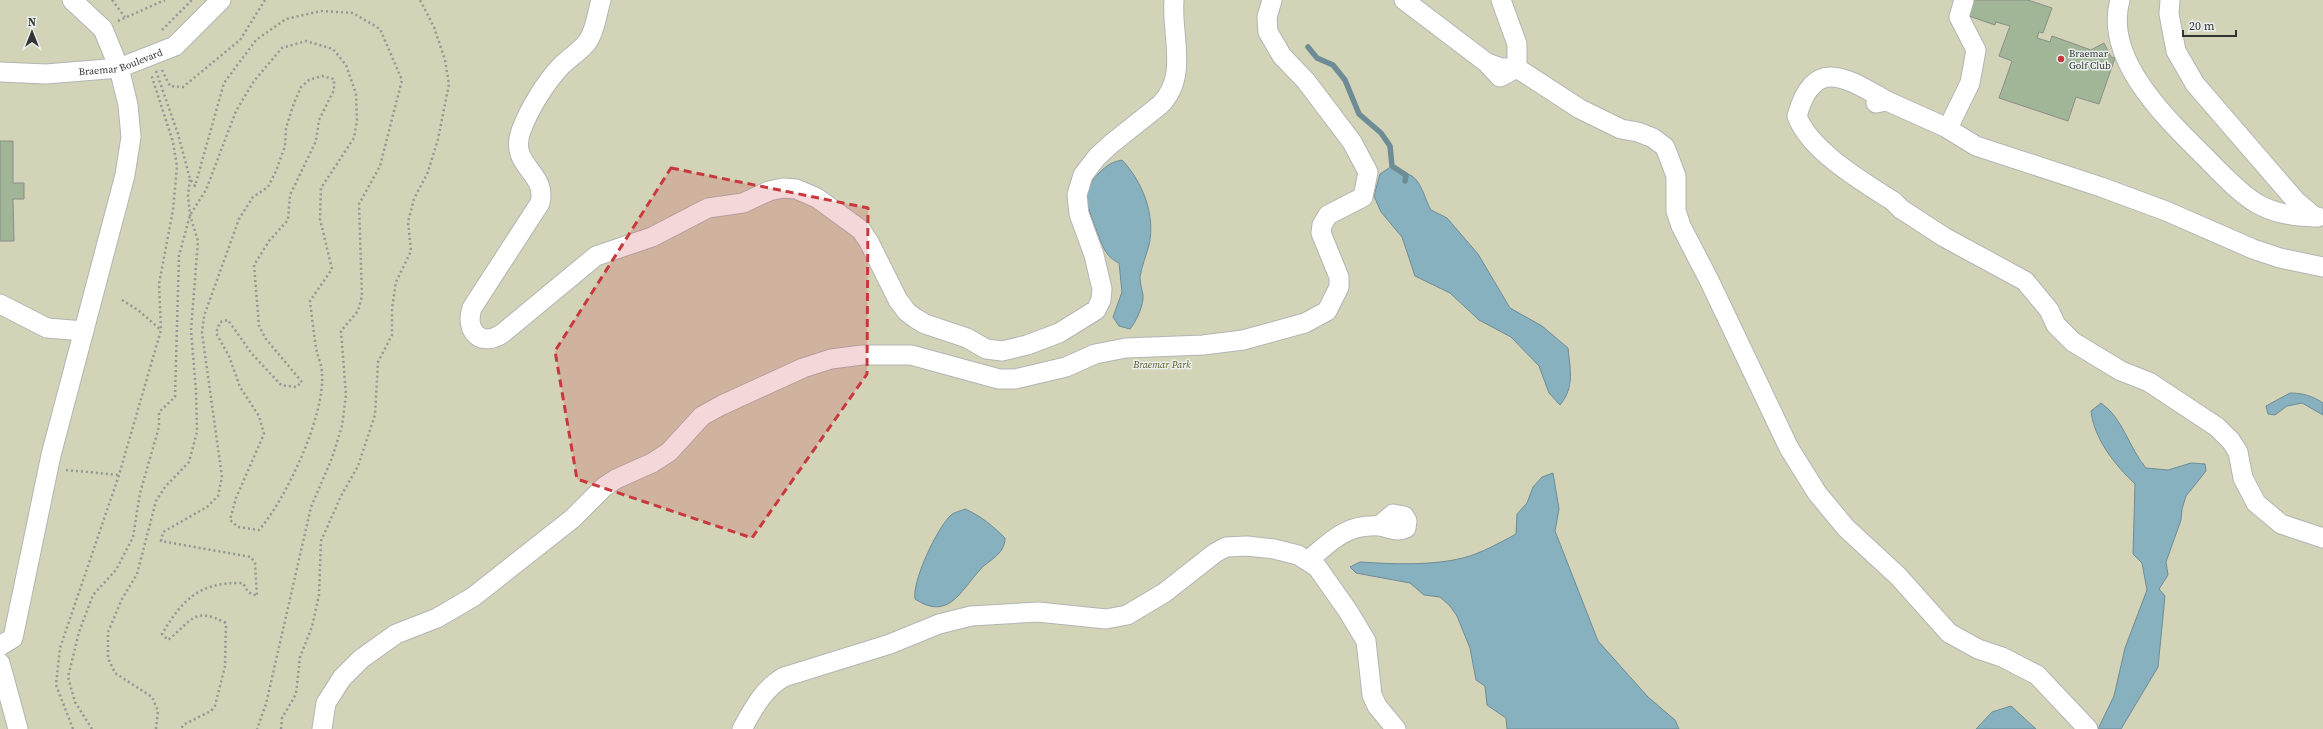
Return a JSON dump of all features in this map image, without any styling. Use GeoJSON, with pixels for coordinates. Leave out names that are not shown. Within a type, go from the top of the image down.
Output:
{"type":"FeatureCollection","features":[{"type":"Feature","properties":{"kind":"street"},"geometry":{"type":"LineString","coordinates":[[0,646],[13,638],[49,468],[125,175],[131,136],[128,105],[119,68],[103,29],[72,0]]}},
{"type":"Feature","properties":{"kind":"street","name":"Braemar Boulevard"},"geometry":{"type":"LineString","coordinates":[[0,72],[46,74],[119,68],[175,46],[221,0]]}},
{"type":"Feature","properties":{"kind":"street"},"geometry":{"type":"LineString","coordinates":[[601,0],[589,40],[555,74],[527,116],[521,132],[518,144],[520,157],[540,182],[542,194],[540,203],[472,308],[470,316],[471,328],[478,337],[487,339],[497,338],[596,256],[652,237],[708,208],[743,204],[769,191],[783,188],[796,189],[818,198],[861,230],[869,242],[898,300],[907,312],[925,324],[967,338],[986,349],[1002,351],[1027,345],[1058,333],[1096,310],[1101,300],[1100,275],[1079,214],[1077,195],[1083,175],[1097,157],[1168,98],[1173,87],[1177,49],[1174,0]]}},
{"type":"Feature","properties":{"kind":"street"},"geometry":{"type":"LineString","coordinates":[[322,729],[325,709],[332,692],[351,668],[372,650],[396,634],[437,618],[473,597],[572,519],[604,487],[616,479],[652,463],[669,452],[702,416],[803,368],[831,359],[862,355],[911,355],[999,379],[1015,380],[1066,367],[1095,354],[1126,348],[1203,345],[1244,340],[1305,323],[1327,311],[1339,287],[1339,277],[1321,233],[1322,225],[1328,215],[1363,197],[1368,172],[1352,142],[1306,81],[1282,56],[1268,32],[1267,17],[1272,0]]}},
{"type":"Feature","properties":{"kind":"street"},"geometry":{"type":"LineString","coordinates":[[1404,0],[1487,62],[1500,77],[1517,68]]}},
{"type":"Feature","properties":{"kind":"street"},"geometry":{"type":"LineString","coordinates":[[1501,0],[1517,44],[1517,68]]}},
{"type":"Feature","properties":{"kind":"street"},"geometry":{"type":"LineString","coordinates":[[1948,128],[1970,84],[1976,50],[1959,17],[1964,0]]}},
{"type":"Feature","properties":{"kind":"street"},"geometry":{"type":"LineString","coordinates":[[2120,0],[2117,10],[2118,36],[2131,68],[2158,111],[2231,182],[2256,203],[2284,215],[2319,217]]}},
{"type":"Feature","properties":{"kind":"street"},"geometry":{"type":"LineString","coordinates":[[2170,0],[2169,14],[2176,51],[2195,84],[2296,201],[2319,217]]}},
{"type":"Feature","properties":{"kind":"street"},"geometry":{"type":"LineString","coordinates":[[1517,68],[1586,112],[1621,129],[1638,132],[1653,138],[1665,148],[1676,176],[1676,211],[1681,226],[1709,280],[1786,442],[1817,493],[1856,538],[1898,576],[1949,633],[1978,649],[2002,657],[2037,675],[2088,729]]}},
{"type":"Feature","properties":{"kind":"street"},"geometry":{"type":"LineString","coordinates":[[2323,268],[2280,258],[2159,208],[1976,146],[1948,128],[1887,102],[1878,103],[1865,101],[1862,87],[1846,79],[1834,76],[1818,79],[1810,87],[1799,107],[1797,116],[1801,128],[1832,158],[1893,201],[1901,209],[1944,237],[2025,281],[2049,310],[2056,325],[2073,342],[2121,371],[2148,382],[2217,427],[2231,441],[2238,452],[2243,478],[2256,503],[2281,524],[2323,538]]}},
{"type":"Feature","properties":{"kind":"street"},"geometry":{"type":"LineString","coordinates":[[0,304],[47,328],[84,331]]}},
{"type":"Feature","properties":{"kind":"street"},"geometry":{"type":"LineString","coordinates":[[1309,560],[1327,542],[1342,533],[1379,526]]}},
{"type":"Feature","properties":{"kind":"street"},"geometry":{"type":"LineString","coordinates":[[742,729],[760,698],[776,681],[784,677],[890,644],[940,624],[971,616],[1038,612],[1106,619],[1127,615],[1164,593],[1214,553],[1234,546],[1274,549],[1298,555],[1309,560],[1317,567],[1366,641],[1370,666],[1369,687],[1377,706],[1396,729]]}},
{"type":"Feature","properties":{"kind":"street"},"geometry":{"type":"LineString","coordinates":[[0,663],[18,729]]}},
{"type":"Feature","properties":{"kind":"path"},"geometry":{"type":"LineString","coordinates":[[112,0],[125,17],[148,10],[165,0]]}},
{"type":"Feature","properties":{"kind":"path"},"geometry":{"type":"LineString","coordinates":[[151,56],[170,86],[183,87],[240,40],[266,0]]}},
{"type":"Feature","properties":{"kind":"path"},"geometry":{"type":"LineString","coordinates":[[281,729],[282,718],[296,694],[300,657],[312,627],[319,595],[321,541],[341,496],[358,466],[375,415],[378,362],[392,335],[392,308],[396,282],[410,251],[408,222],[414,199],[428,172],[438,140],[449,84],[445,60],[434,27],[420,0]]}},
{"type":"Feature","properties":{"kind":"path"},"geometry":{"type":"LineString","coordinates":[[151,56],[178,134],[190,179],[195,186],[208,147],[224,83],[256,40],[286,19],[321,11],[353,13],[380,29],[402,80],[380,166],[359,204],[362,296],[358,311],[341,331],[346,395],[342,426],[332,458],[311,507],[266,704],[257,729]]}},
{"type":"Feature","properties":{"kind":"path"},"geometry":{"type":"LineString","coordinates":[[92,729],[75,702],[68,677],[79,632],[93,595],[116,570],[133,537],[140,493],[158,427],[159,412],[175,397],[179,256],[190,215],[206,190],[236,111],[254,81],[282,48],[306,41],[333,49],[346,65],[356,94],[358,120],[354,138],[321,188],[320,219],[332,269],[310,301],[322,374],[317,415],[284,496],[259,530],[238,527],[230,520],[236,498],[264,434],[259,416],[240,387],[229,356],[216,333],[220,322],[228,320],[252,354],[281,385],[296,386],[302,382],[266,339],[259,326],[254,265],[269,242],[288,220],[290,195],[316,141],[319,120],[334,90],[334,79],[322,76],[310,80],[301,87],[286,128],[284,146],[276,171],[268,187],[253,197],[239,219],[204,316],[202,334],[222,477],[218,496],[207,507],[166,529],[163,532],[161,541],[251,557],[255,563],[257,596],[248,592],[243,583],[226,582],[198,590],[185,600],[162,634],[168,640],[191,618],[203,614],[226,623],[225,666],[215,706],[211,711],[183,725],[181,729]]}},
{"type":"Feature","properties":{"kind":"path"},"geometry":{"type":"LineString","coordinates":[[72,729],[56,685],[60,648],[119,475],[161,330],[159,284],[173,210],[177,166],[173,142],[151,78],[151,56]]}},
{"type":"Feature","properties":{"kind":"path"},"geometry":{"type":"LineString","coordinates":[[156,729],[158,711],[152,697],[115,673],[108,658],[108,632],[122,599],[136,574],[156,501],[165,487],[189,462],[197,432],[196,391],[191,330],[198,241],[190,215],[188,196],[190,179]]}},
{"type":"Feature","properties":{"kind":"path"},"geometry":{"type":"LineString","coordinates":[[122,300],[138,310],[161,330]]}},
{"type":"Feature","properties":{"kind":"path"},"geometry":{"type":"LineString","coordinates":[[49,468],[119,475]]}},
{"type":"Feature","properties":{"kind":"highlighted area"},"geometry":{"type":"Polygon","coordinates":[[[671,168],[868,208],[867,374],[752,538],[577,479],[555,351],[671,168]]]}},
{"type":"Feature","properties":{"kind":"green space","name":"Braemar Park"},"geometry":{"type":"Polygon","coordinates":[[[0,0],[2323,0],[2323,729],[0,729],[0,0]]]}},
{"type":"Feature","properties":{"kind":"water"},"geometry":{"type":"Polygon","coordinates":[[[1122,160],[1136,178],[1141,188],[1146,199],[1151,222],[1149,245],[1140,277],[1143,299],[1137,318],[1130,329],[1119,326],[1113,317],[1122,292],[1119,263],[1110,257],[1105,250],[1091,216],[1087,194],[1093,180],[1099,173],[1112,163],[1122,160]]]}},
{"type":"Feature","properties":{"kind":"water"},"geometry":{"type":"Polygon","coordinates":[[[1392,166],[1415,179],[1421,187],[1431,210],[1447,218],[1478,254],[1510,308],[1542,326],[1568,348],[1570,385],[1565,398],[1560,405],[1549,393],[1539,366],[1511,337],[1479,320],[1450,293],[1415,276],[1402,237],[1381,212],[1374,196],[1380,174],[1392,166]]]}},
{"type":"Feature","properties":{"kind":"water"},"geometry":{"type":"Polygon","coordinates":[[[2290,393],[2307,395],[2323,403],[2323,415],[2302,403],[2287,406],[2275,415],[2268,414],[2266,406],[2290,393]]]}},
{"type":"Feature","properties":{"kind":"water"},"geometry":{"type":"Polygon","coordinates":[[[2101,403],[2109,409],[2115,417],[2146,468],[2168,470],[2191,463],[2205,464],[2206,471],[2186,496],[2182,509],[2181,520],[2166,562],[2168,575],[2159,589],[2165,596],[2158,667],[2121,729],[2098,729],[2114,696],[2125,648],[2147,590],[2142,563],[2133,554],[2135,484],[2113,460],[2096,432],[2091,411],[2101,403]]]}},
{"type":"Feature","properties":{"kind":"water"},"geometry":{"type":"Polygon","coordinates":[[[1553,473],[1559,509],[1555,531],[1598,641],[1648,697],[1675,720],[1679,729],[1507,729],[1506,718],[1487,705],[1485,686],[1476,680],[1470,648],[1457,616],[1450,606],[1440,597],[1424,595],[1410,583],[1356,573],[1350,567],[1360,562],[1399,564],[1451,561],[1484,551],[1516,534],[1517,514],[1527,503],[1533,487],[1542,477],[1553,473]]]}},
{"type":"Feature","properties":{"kind":"water"},"geometry":{"type":"Polygon","coordinates":[[[965,509],[982,518],[1005,538],[1002,549],[979,571],[952,601],[945,605],[936,607],[926,605],[915,599],[917,580],[921,568],[945,522],[952,514],[965,509]]]}},
{"type":"Feature","properties":{"kind":"water"},"geometry":{"type":"Polygon","coordinates":[[[2011,706],[2036,729],[1976,729],[1992,712],[2011,706]]]}},
{"type":"Feature","properties":{"kind":"building","name":"Braemar Golf Club"},"geometry":{"type":"Polygon","coordinates":[[[1972,0],[2028,0],[2052,8],[2043,33],[2039,32],[2037,38],[2050,42],[2052,36],[2091,50],[2104,43],[2111,57],[2115,58],[2099,104],[2076,97],[2068,121],[1999,98],[2012,61],[1999,56],[2010,26],[1996,22],[1995,25],[1966,15],[1972,0]]]}},
{"type":"Feature","properties":{"kind":"building"},"geometry":{"type":"Polygon","coordinates":[[[0,141],[13,141],[13,183],[24,183],[24,199],[13,199],[14,241],[0,241],[0,141]]]}},
{"type":"Feature","properties":{"kind":"waterway"},"geometry":{"type":"LineString","coordinates":[[1308,47],[1317,58],[1333,65],[1345,80],[1359,114],[1381,133],[1390,146],[1392,166],[1406,175],[1405,181]]}},
{"type":"Feature","properties":{"kind":"place","name":"Braemar Golf Club"},"geometry":{"type":"Point","coordinates":[2061,59]}}]}
